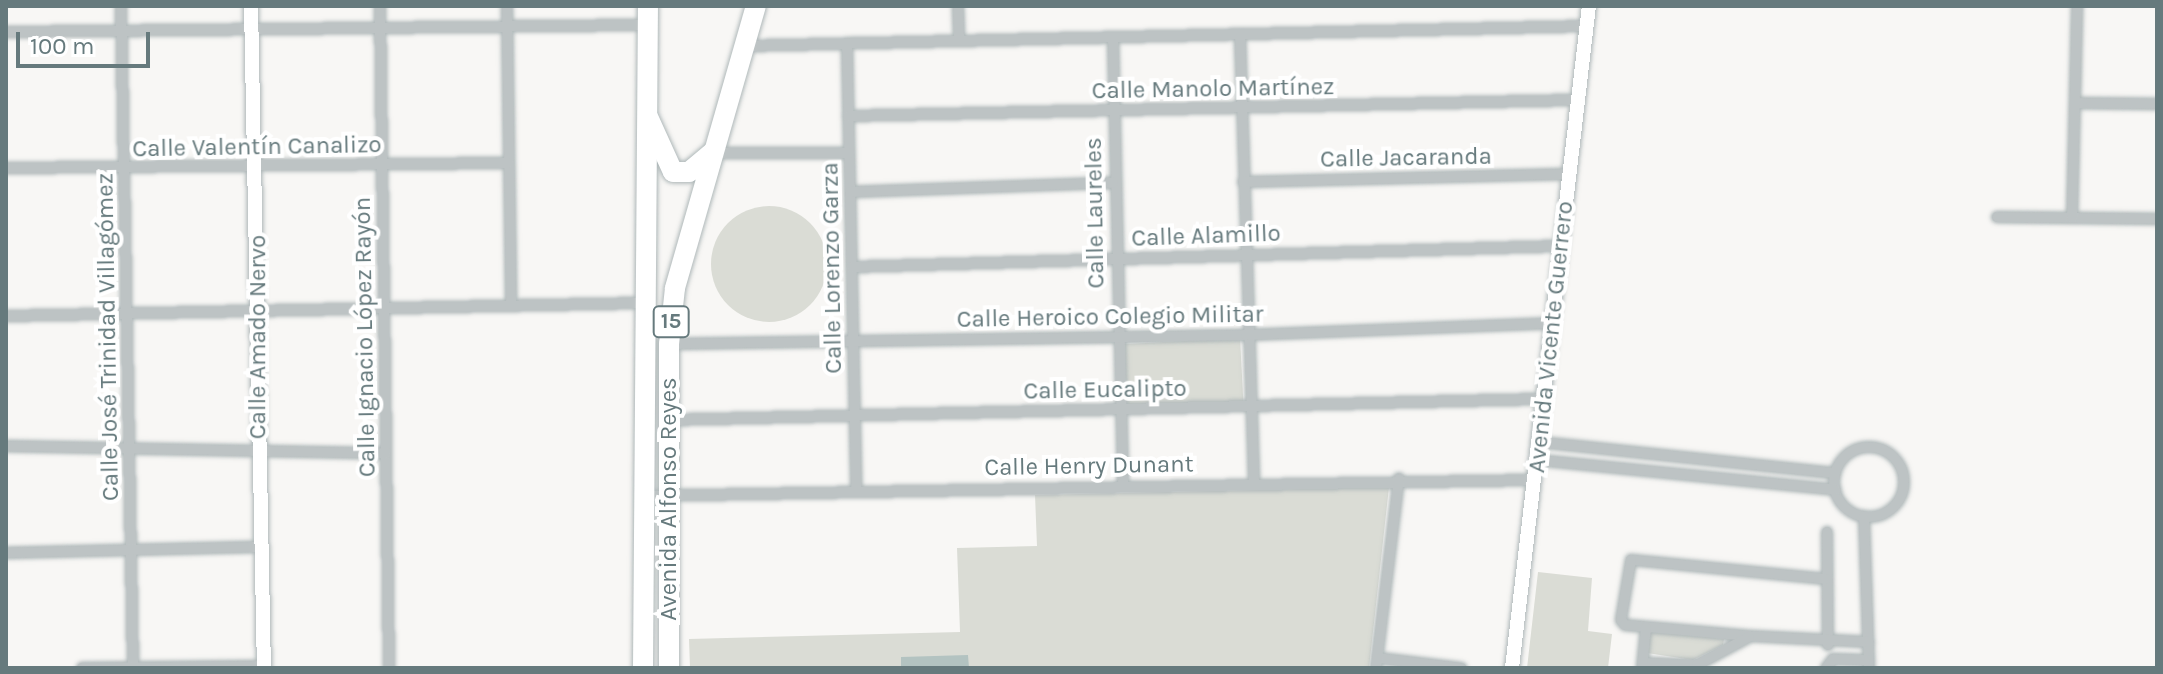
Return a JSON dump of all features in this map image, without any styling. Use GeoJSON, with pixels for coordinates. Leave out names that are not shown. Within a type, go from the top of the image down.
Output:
{"type":"FeatureCollection","features":[{"type":"Feature","properties":{"kind":"highway"},"geometry":{"type":"LineString","coordinates":[[634,6],[635,14],[648,18],[662,6]]}},
{"type":"Feature","properties":{"kind":"highway","name":"Avenida Alfonso Reyes"},"geometry":{"type":"LineString","coordinates":[[669,668],[669,344],[675,288],[755,10]]}},
{"type":"Feature","properties":{"kind":"highway","name":"15"},"geometry":{"type":"LineString","coordinates":[[643,303],[644,106],[648,18]]}},
{"type":"Feature","properties":{"kind":"highway"},"geometry":{"type":"LineString","coordinates":[[644,106],[673,172],[689,172],[712,153]]}},
{"type":"Feature","properties":{"kind":"highway","name":"Avenida Alfonso Reyes"},"geometry":{"type":"LineString","coordinates":[[643,303],[643,668]]}},
{"type":"Feature","properties":{"kind":"main road","name":"Calle Amado Nervo"},"geometry":{"type":"LineString","coordinates":[[251,6],[259,310],[259,547],[264,667]]}},
{"type":"Feature","properties":{"kind":"main road","name":"Avenida Vicente Guerrero"},"geometry":{"type":"LineString","coordinates":[[1512,668],[1589,6]]}},
{"type":"Feature","properties":{"kind":"street","name":"Calle José Trinidad Villagómez"},"geometry":{"type":"LineString","coordinates":[[121,6],[133,668]]}},
{"type":"Feature","properties":{"kind":"street","name":"Calle Ignacio López Rayón"},"geometry":{"type":"LineString","coordinates":[[380,6],[389,668]]}},
{"type":"Feature","properties":{"kind":"street"},"geometry":{"type":"LineString","coordinates":[[507,6],[511,303]]}},
{"type":"Feature","properties":{"kind":"street"},"geometry":{"type":"LineString","coordinates":[[958,6],[959,40]]}},
{"type":"Feature","properties":{"kind":"street"},"geometry":{"type":"LineString","coordinates":[[2072,218],[2077,6]]}},
{"type":"Feature","properties":{"kind":"street"},"geometry":{"type":"LineString","coordinates":[[6,32],[508,24],[648,18]]}},
{"type":"Feature","properties":{"kind":"street"},"geometry":{"type":"LineString","coordinates":[[745,46],[1587,26]]}},
{"type":"Feature","properties":{"kind":"street"},"geometry":{"type":"LineString","coordinates":[[1240,34],[1246,335],[1254,482]]}},
{"type":"Feature","properties":{"kind":"street","name":"Calle Laureles"},"geometry":{"type":"LineString","coordinates":[[1113,37],[1113,183],[1123,485]]}},
{"type":"Feature","properties":{"kind":"street","name":"Calle Lorenzo Garza"},"geometry":{"type":"LineString","coordinates":[[847,43],[856,491]]}},
{"type":"Feature","properties":{"kind":"street","name":"Calle Manolo Martínez"},"geometry":{"type":"LineString","coordinates":[[848,116],[1578,100]]}},
{"type":"Feature","properties":{"kind":"street"},"geometry":{"type":"LineString","coordinates":[[2075,103],[2157,104]]}},
{"type":"Feature","properties":{"kind":"street"},"geometry":{"type":"LineString","coordinates":[[712,153],[849,153]]}},
{"type":"Feature","properties":{"kind":"street","name":"Calle Valentín Canalizo"},"geometry":{"type":"LineString","coordinates":[[6,168],[509,163]]}},
{"type":"Feature","properties":{"kind":"street","name":"Calle Jacaranda"},"geometry":{"type":"LineString","coordinates":[[1243,182],[1569,174]]}},
{"type":"Feature","properties":{"kind":"street"},"geometry":{"type":"LineString","coordinates":[[850,192],[1113,183]]}},
{"type":"Feature","properties":{"kind":"street"},"geometry":{"type":"LineString","coordinates":[[1997,217],[2157,219]]}},
{"type":"Feature","properties":{"kind":"street","name":"Calle Alamillo"},"geometry":{"type":"LineString","coordinates":[[852,267],[1561,246]]}},
{"type":"Feature","properties":{"kind":"street"},"geometry":{"type":"LineString","coordinates":[[6,316],[511,303],[643,303]]}},
{"type":"Feature","properties":{"kind":"street","name":"Calle Heroico Colegio Militar"},"geometry":{"type":"LineString","coordinates":[[669,344],[1246,335],[1552,323]]}},
{"type":"Feature","properties":{"kind":"street","name":"Calle Eucalipto"},"geometry":{"type":"LineString","coordinates":[[669,420],[1543,399]]}},
{"type":"Feature","properties":{"kind":"street"},"geometry":{"type":"LineString","coordinates":[[1539,442],[1835,473]]}},
{"type":"Feature","properties":{"kind":"street"},"geometry":{"type":"LineString","coordinates":[[6,446],[386,453]]}},
{"type":"Feature","properties":{"kind":"street"},"geometry":{"type":"LineString","coordinates":[[1860,448],[1881,449],[1898,462],[1904,482],[1897,502],[1880,515],[1864,516],[1847,509],[1835,490],[1835,473],[1843,457],[1860,448]]}},
{"type":"Feature","properties":{"kind":"street"},"geometry":{"type":"LineString","coordinates":[[1537,460],[1835,490]]}},
{"type":"Feature","properties":{"kind":"street"},"geometry":{"type":"LineString","coordinates":[[1399,478],[1377,663],[1461,668]]}},
{"type":"Feature","properties":{"kind":"street","name":"Calle Henry Dunant"},"geometry":{"type":"LineString","coordinates":[[643,496],[1399,478],[1535,480]]}},
{"type":"Feature","properties":{"kind":"street"},"geometry":{"type":"LineString","coordinates":[[1826,668],[1833,659],[1869,664],[1864,516]]}},
{"type":"Feature","properties":{"kind":"street"},"geometry":{"type":"LineString","coordinates":[[1825,641],[1827,532]]}},
{"type":"Feature","properties":{"kind":"street"},"geometry":{"type":"LineString","coordinates":[[6,553],[259,547]]}},
{"type":"Feature","properties":{"kind":"street"},"geometry":{"type":"LineString","coordinates":[[1826,579],[1631,560],[1621,620],[1646,627],[1869,644]]}},
{"type":"Feature","properties":{"kind":"street"},"geometry":{"type":"LineString","coordinates":[[1646,627],[1642,666],[1697,665],[1750,636]]}},
{"type":"Feature","properties":{"kind":"street"},"geometry":{"type":"LineString","coordinates":[[82,668],[264,667]]}},
{"type":"Feature","properties":{"kind":"shaded area"},"geometry":{"type":"Polygon","coordinates":[[[769,206],[791,210],[810,223],[823,242],[827,264],[823,286],[810,305],[791,318],[769,322],[747,318],[728,305],[715,286],[711,264],[715,242],[728,223],[747,210],[769,206]]]}},
{"type":"Feature","properties":{"kind":"shaded area"},"geometry":{"type":"Polygon","coordinates":[[[1240,338],[1243,404],[1126,410],[1122,344],[1240,338]]]}},
{"type":"Feature","properties":{"kind":"shaded area"},"geometry":{"type":"Polygon","coordinates":[[[1389,487],[1369,668],[690,668],[689,639],[960,632],[957,548],[1037,546],[1035,495],[1389,487]]]}},
{"type":"Feature","properties":{"kind":"shaded area"},"geometry":{"type":"Polygon","coordinates":[[[1538,572],[1592,578],[1588,631],[1612,634],[1608,668],[1527,668],[1538,572]]]}},
{"type":"Feature","properties":{"kind":"shaded area"},"geometry":{"type":"Polygon","coordinates":[[[1650,631],[1724,639],[1723,645],[1693,660],[1647,653],[1650,631]]]}},
{"type":"Feature","properties":{"kind":"shaded area"},"geometry":{"type":"Polygon","coordinates":[[[968,655],[969,668],[901,668],[901,657],[968,655]]]}}]}
